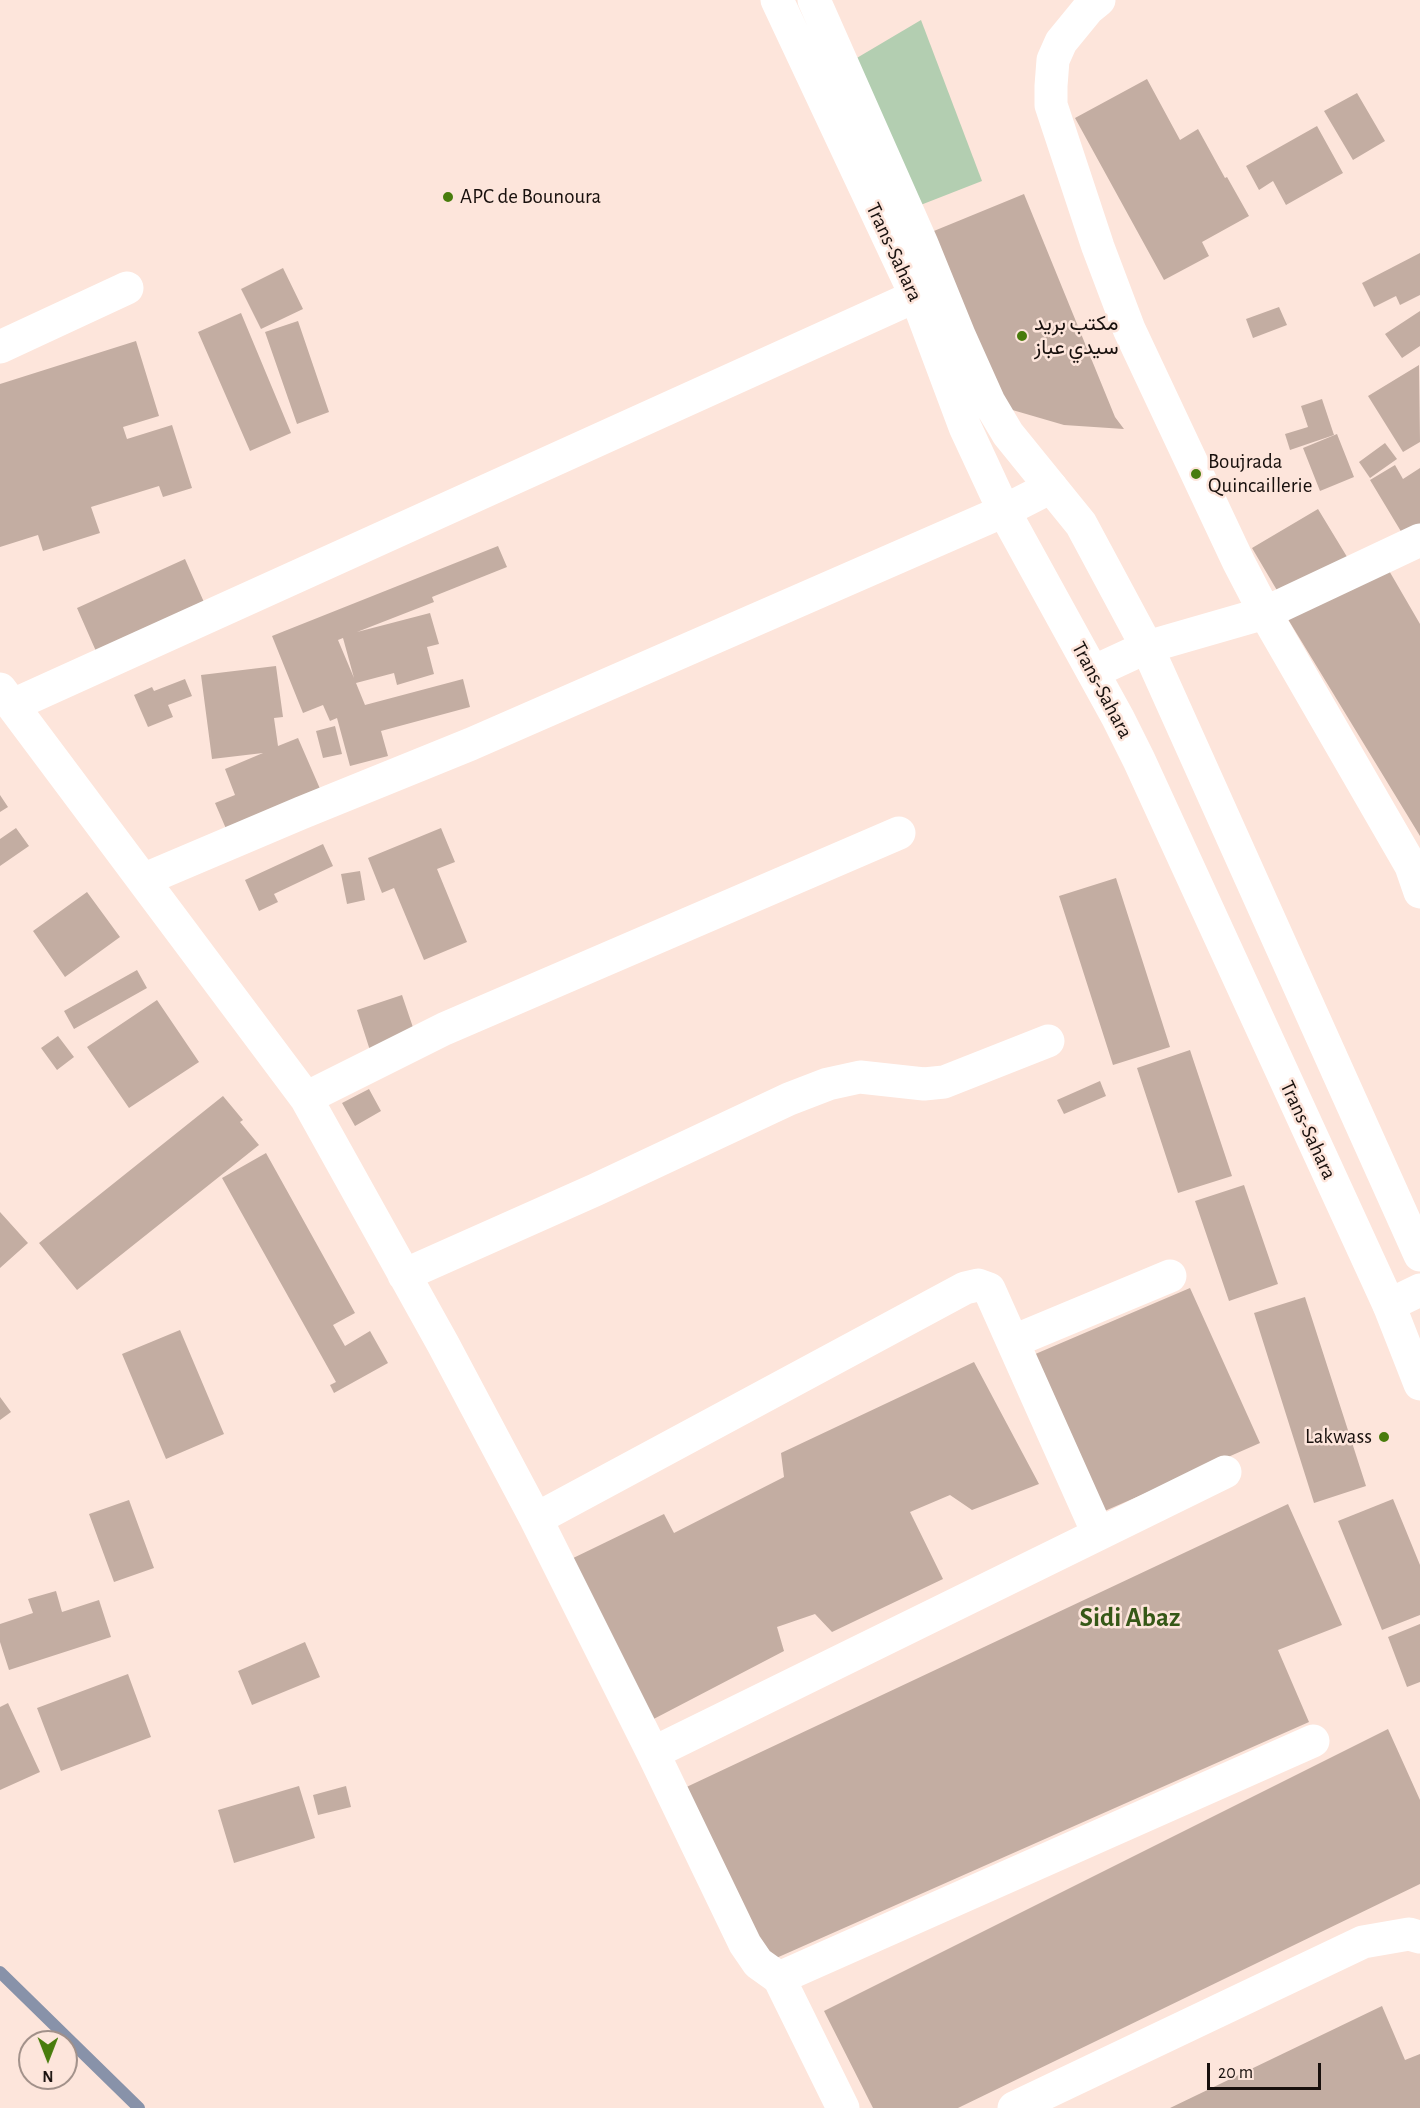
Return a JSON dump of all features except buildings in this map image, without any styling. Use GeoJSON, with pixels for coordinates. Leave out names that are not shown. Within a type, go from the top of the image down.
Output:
{"type":"FeatureCollection","features":[{"type":"Feature","properties":{"kind":"main road","name":"Trans-Sahara"},"geometry":{"type":"LineString","coordinates":[[777,0],[928,293],[989,402],[1008,434],[1081,524],[1147,647],[1420,1255]]}},
{"type":"Feature","properties":{"kind":"main road","name":"Trans-Sahara"},"geometry":{"type":"LineString","coordinates":[[814,0],[922,244],[928,293],[965,428],[1004,511],[1139,760],[1389,1305],[1420,1384]]}},
{"type":"Feature","properties":{"kind":"main road"},"geometry":{"type":"LineString","coordinates":[[1099,0],[1088,9],[1061,42],[1053,60],[1051,105],[1098,247],[1129,329],[1239,563],[1264,613],[1411,866],[1420,892]]}},
{"type":"Feature","properties":{"kind":"main road"},"geometry":{"type":"LineString","coordinates":[[0,347],[127,288]]}},
{"type":"Feature","properties":{"kind":"main road"},"geometry":{"type":"LineString","coordinates":[[843,2108],[779,1978],[758,1963],[745,1944],[536,1519],[443,1344],[306,1098],[6,697],[928,293]]}},
{"type":"Feature","properties":{"kind":"main road"},"geometry":{"type":"LineString","coordinates":[[143,880],[471,744],[1004,511],[1051,487]]}},
{"type":"Feature","properties":{"kind":"main road"},"geometry":{"type":"LineString","coordinates":[[1093,672],[1147,647],[1264,613],[1420,540]]}},
{"type":"Feature","properties":{"kind":"main road"},"geometry":{"type":"LineString","coordinates":[[306,1098],[444,1029],[899,833]]}},
{"type":"Feature","properties":{"kind":"main road"},"geometry":{"type":"LineString","coordinates":[[404,1275],[595,1190],[789,1099],[828,1084],[860,1077],[924,1084],[944,1082],[1048,1041]]}},
{"type":"Feature","properties":{"kind":"main road"},"geometry":{"type":"LineString","coordinates":[[1014,1341],[1170,1276]]}},
{"type":"Feature","properties":{"kind":"main road"},"geometry":{"type":"LineString","coordinates":[[536,1519],[965,1288],[978,1285],[989,1289],[1098,1533]]}},
{"type":"Feature","properties":{"kind":"main road"},"geometry":{"type":"LineString","coordinates":[[1389,1305],[1420,1290]]}},
{"type":"Feature","properties":{"kind":"main road"},"geometry":{"type":"LineString","coordinates":[[653,1753],[1225,1472]]}},
{"type":"Feature","properties":{"kind":"main road"},"geometry":{"type":"LineString","coordinates":[[779,1978],[1313,1741]]}},
{"type":"Feature","properties":{"kind":"main road"},"geometry":{"type":"LineString","coordinates":[[1014,2108],[1363,1942],[1409,1934],[1420,1937]]}},
{"type":"Feature","properties":{"kind":"green space"},"geometry":{"type":"Polygon","coordinates":[[[921,20],[982,181],[918,206],[850,62],[921,20]]]}},
{"type":"Feature","properties":{"kind":"waterway"},"geometry":{"type":"LineString","coordinates":[[0,1972],[139,2108]]}},
{"type":"Feature","properties":{"kind":"place","name":"APC de Bounoura"},"geometry":{"type":"Point","coordinates":[448,197]}},
{"type":"Feature","properties":{"kind":"place","name":"مكتب بريد سيدي عباز"},"geometry":{"type":"Point","coordinates":[1022,336]}},
{"type":"Feature","properties":{"kind":"place","name":"Boujrada Quincaillerie"},"geometry":{"type":"Point","coordinates":[1196,474]}},
{"type":"Feature","properties":{"kind":"place","name":"Lakwass"},"geometry":{"type":"Point","coordinates":[1384,1437]}},
{"type":"Feature","properties":{"kind":"district","name":"Sidi Abaz"},"geometry":{"type":"Point","coordinates":[1130,1618]}}]}
